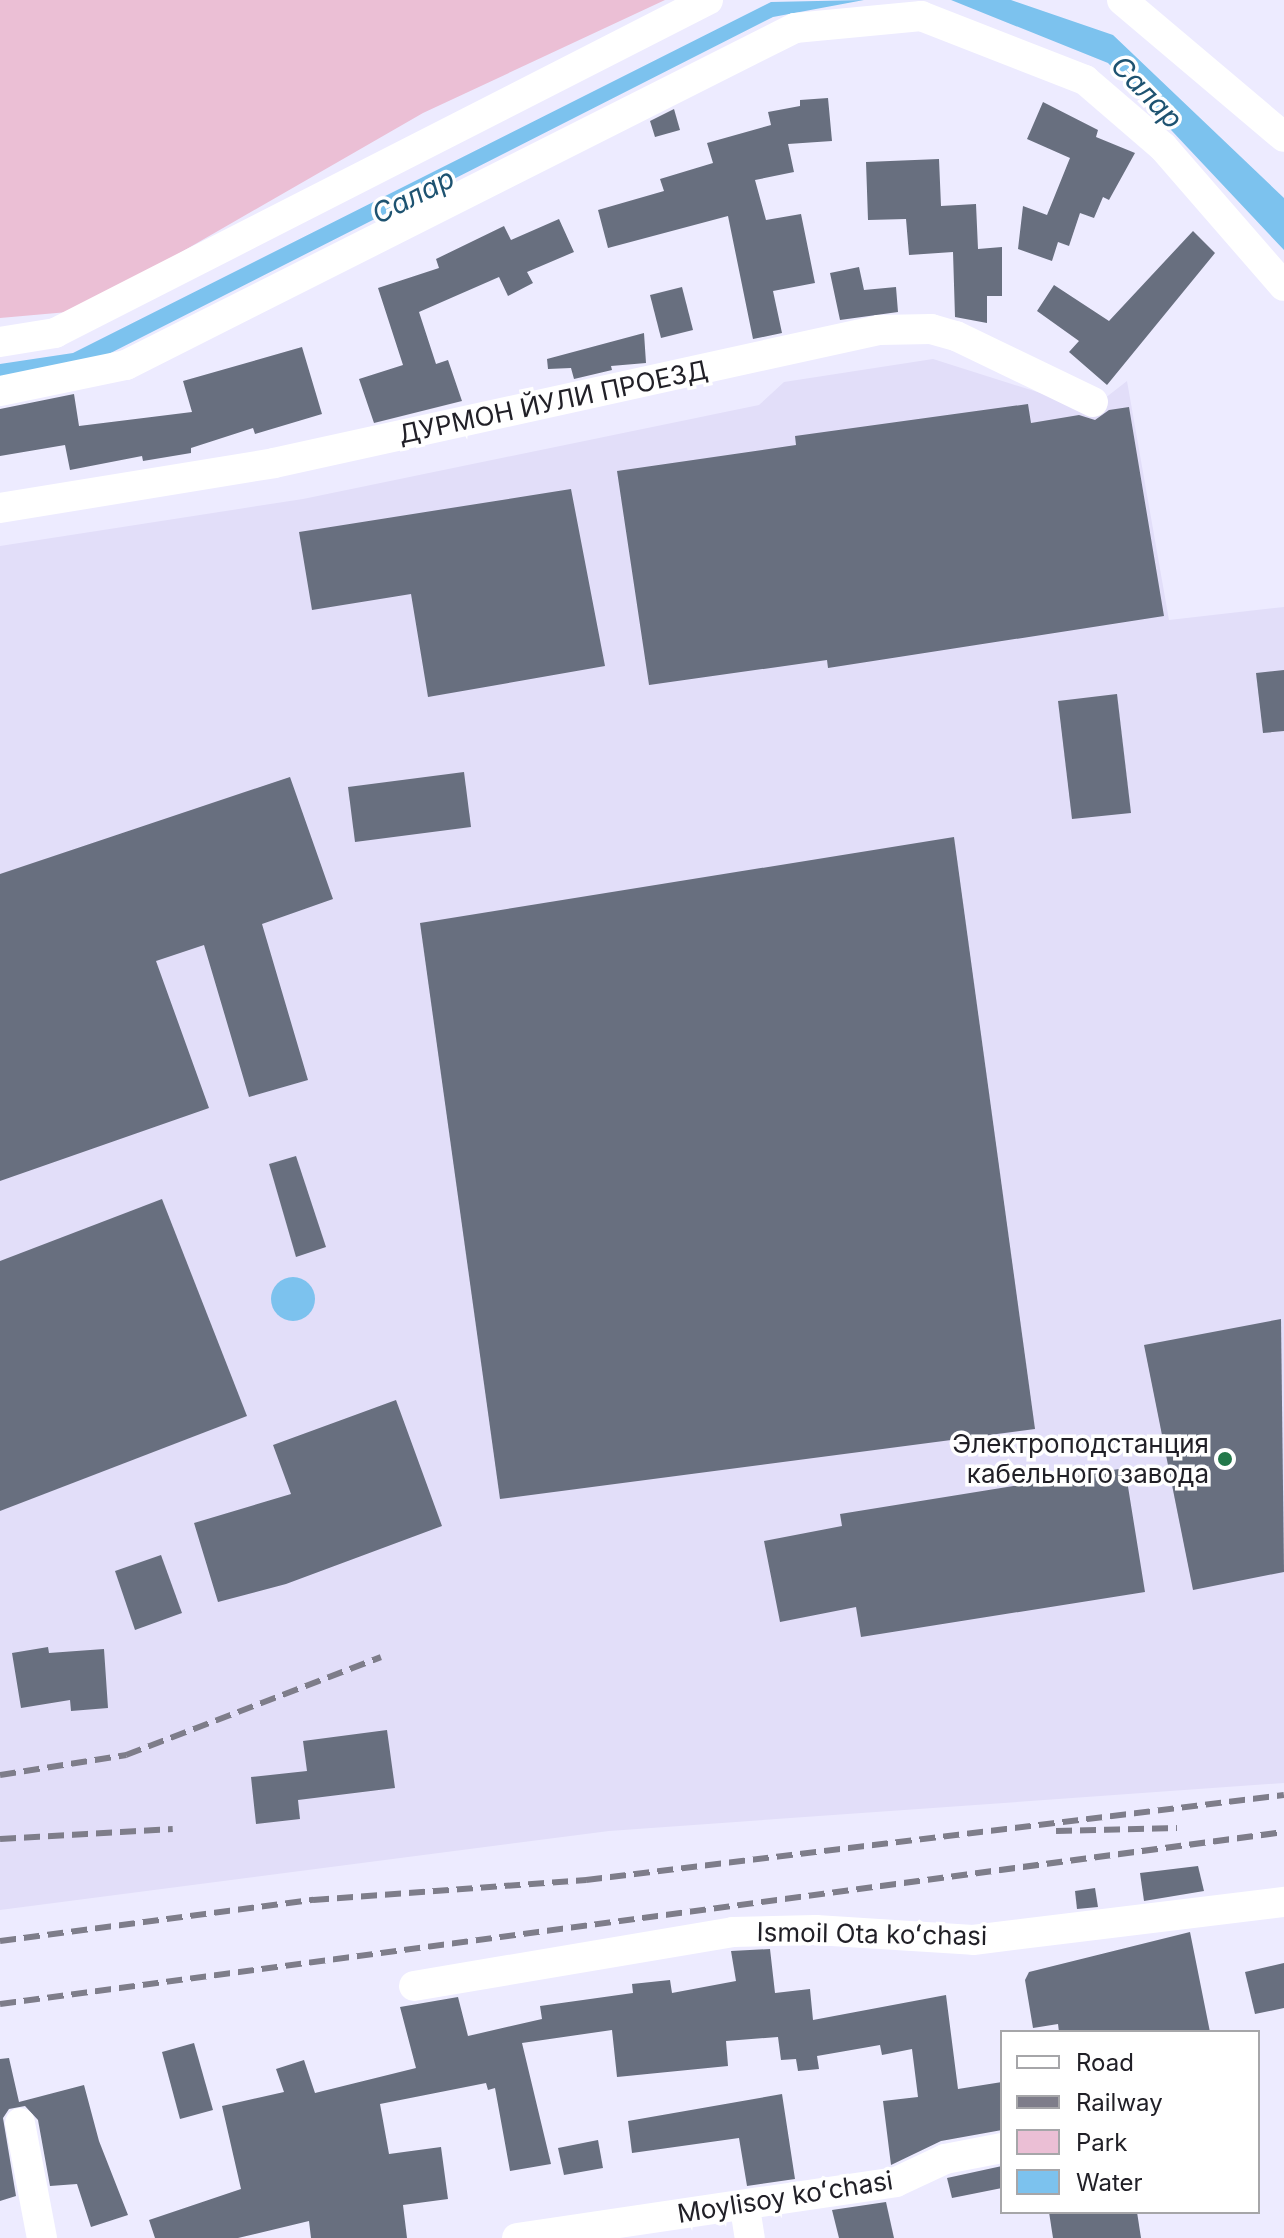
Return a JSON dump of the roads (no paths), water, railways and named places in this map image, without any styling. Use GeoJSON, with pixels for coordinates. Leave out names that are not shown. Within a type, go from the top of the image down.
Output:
{"type":"FeatureCollection","features":[{"type":"Feature","properties":{"kind":"street"},"geometry":{"type":"LineString","coordinates":[[0,342],[55,333],[708,0]]}},
{"type":"Feature","properties":{"kind":"street"},"geometry":{"type":"LineString","coordinates":[[1122,0],[1284,137]]}},
{"type":"Feature","properties":{"kind":"street"},"geometry":{"type":"LineString","coordinates":[[0,391],[126,365],[795,28],[921,16],[1085,80],[1163,147],[1284,286]]}},
{"type":"Feature","properties":{"kind":"street","name":"ДУРМОН ЙУЛИ ПРОЕЗД"},"geometry":{"type":"LineString","coordinates":[[0,508],[274,463],[879,330],[931,329],[956,336],[1093,402]]}},
{"type":"Feature","properties":{"kind":"street","name":"Ismoil Ota koʻchasi"},"geometry":{"type":"LineString","coordinates":[[414,1986],[733,1932],[816,1930],[973,1940],[1284,1902]]}},
{"type":"Feature","properties":{"kind":"street"},"geometry":{"type":"LineString","coordinates":[[20,2123],[42,2238]]}},
{"type":"Feature","properties":{"kind":"street","name":"Moylisoy koʻchasi"},"geometry":{"type":"LineString","coordinates":[[517,2238],[628,2219],[745,2208],[896,2182],[945,2159],[1000,2148]]}},
{"type":"Feature","properties":{"kind":"street"},"geometry":{"type":"LineString","coordinates":[[745,2208],[750,2238]]}},
{"type":"Feature","properties":{"kind":"water","name":"Салар"},"geometry":{"type":"Polygon","coordinates":[[[864,0],[773,17],[81,368],[0,382],[0,364],[73,353],[771,2],[864,0]]]}},
{"type":"Feature","properties":{"kind":"water","name":"Салар"},"geometry":{"type":"Polygon","coordinates":[[[951,0],[1011,0],[1113,35],[1284,198],[1284,250],[1108,63],[951,0]]]}},
{"type":"Feature","properties":{"kind":"water"},"geometry":{"type":"Polygon","coordinates":[[[293,1277],[308,1284],[315,1299],[308,1314],[293,1321],[278,1314],[271,1299],[278,1284],[293,1277]]]}},
{"type":"Feature","properties":{"kind":"railway"},"geometry":{"type":"LineString","coordinates":[[0,1775],[126,1755],[381,1657]]}},
{"type":"Feature","properties":{"kind":"railway"},"geometry":{"type":"LineString","coordinates":[[0,1941],[313,1900],[586,1880],[1284,1795]]}},
{"type":"Feature","properties":{"kind":"railway"},"geometry":{"type":"LineString","coordinates":[[1056,1831],[1177,1828]]}},
{"type":"Feature","properties":{"kind":"railway"},"geometry":{"type":"LineString","coordinates":[[0,1839],[173,1829]]}},
{"type":"Feature","properties":{"kind":"railway"},"geometry":{"type":"LineString","coordinates":[[0,2004],[1284,1832]]}},
{"type":"Feature","properties":{"kind":"place","name":"Электроподстанция кабельного завода"},"geometry":{"type":"Point","coordinates":[1225,1459]}}]}
